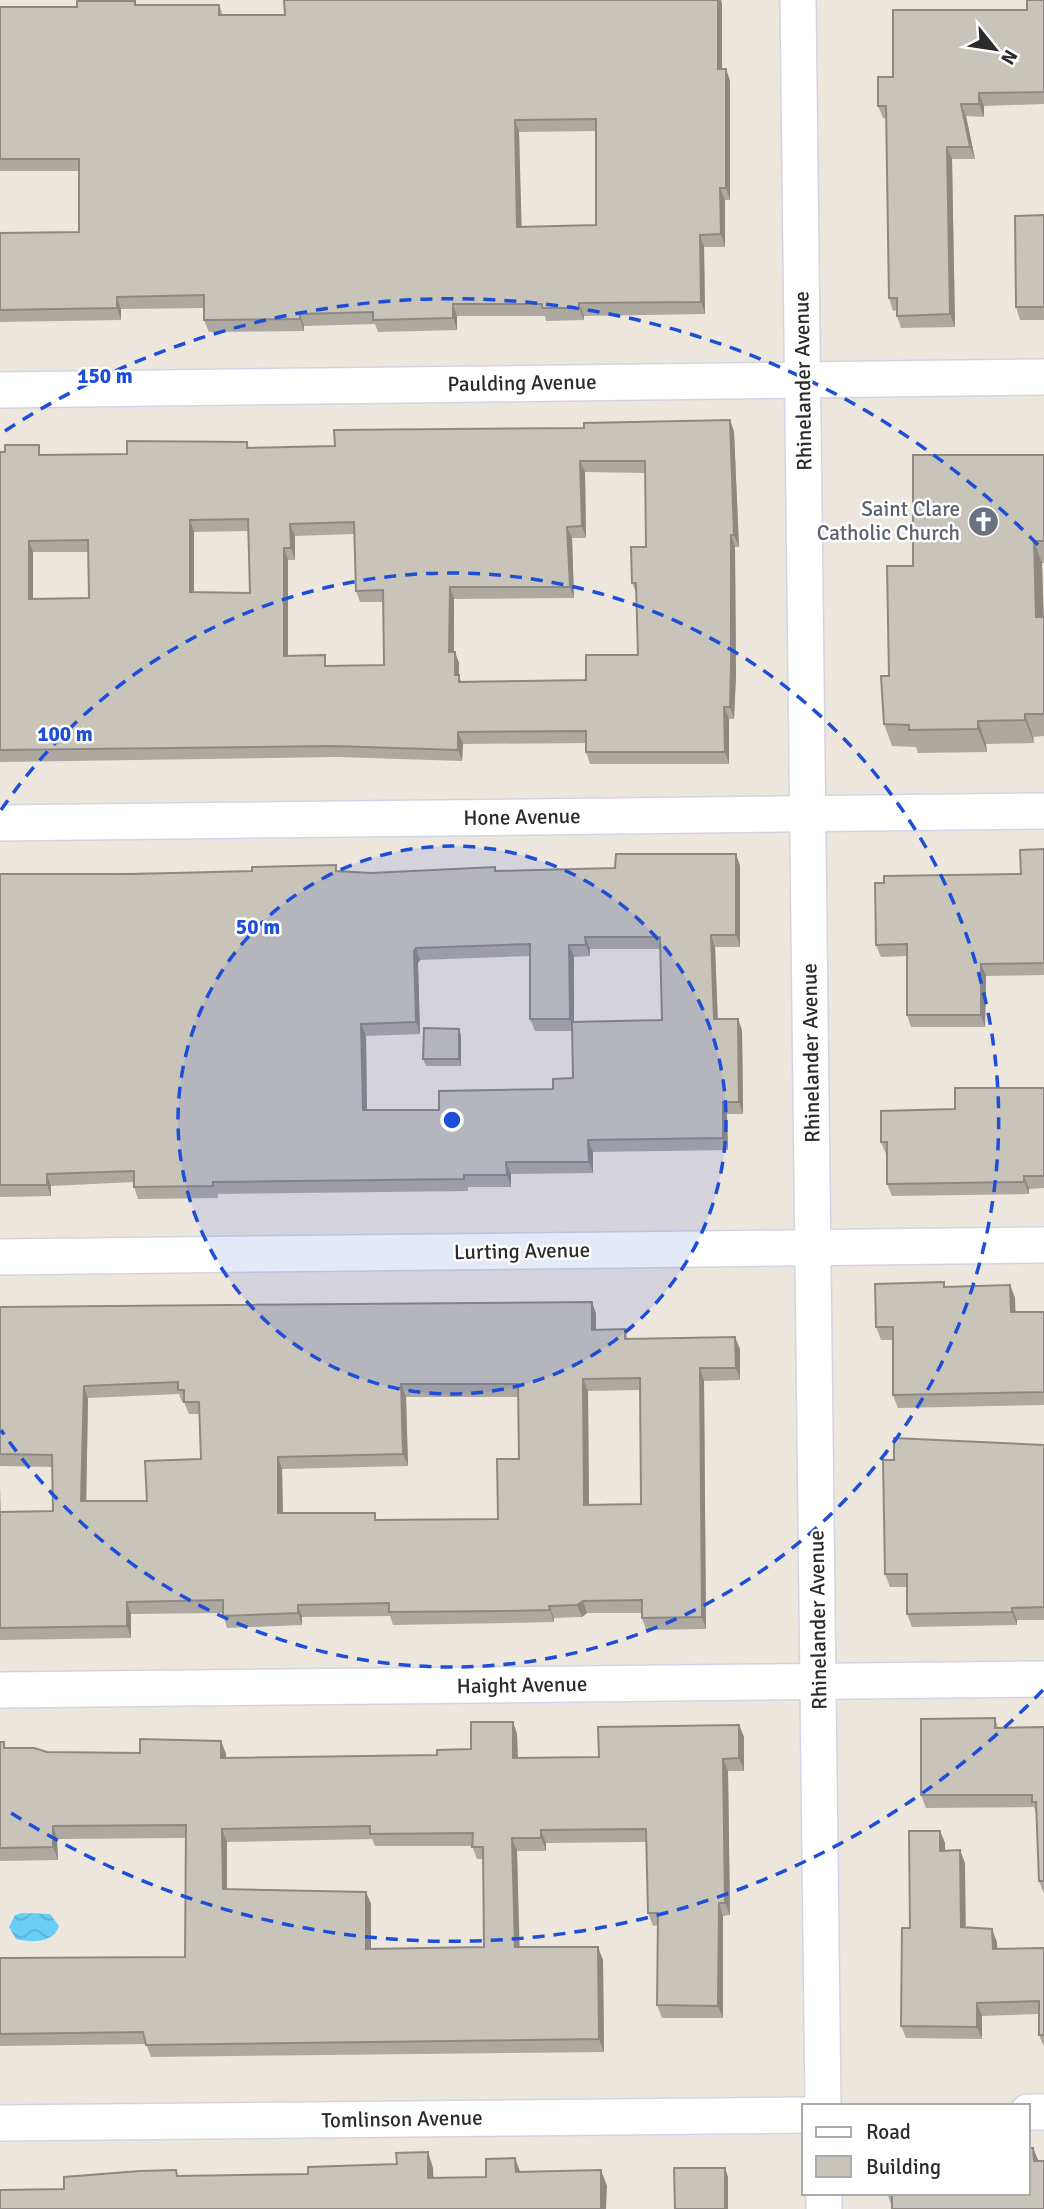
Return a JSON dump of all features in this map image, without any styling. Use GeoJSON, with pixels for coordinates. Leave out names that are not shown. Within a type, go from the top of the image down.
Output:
{"type":"FeatureCollection","features":[{"type":"Feature","properties":{"kind":"street","name":"Rhinelander Avenue"},"geometry":{"type":"LineString","coordinates":[[798,0],[823,2104]]}},
{"type":"Feature","properties":{"kind":"street","name":"Paulding Avenue"},"geometry":{"type":"LineString","coordinates":[[0,390],[1044,377]]}},
{"type":"Feature","properties":{"kind":"street","name":"Hone Avenue"},"geometry":{"type":"LineString","coordinates":[[0,823],[1044,811]]}},
{"type":"Feature","properties":{"kind":"street","name":"Lurting Avenue"},"geometry":{"type":"LineString","coordinates":[[0,1257],[1044,1245]]}},
{"type":"Feature","properties":{"kind":"street","name":"Haight Avenue"},"geometry":{"type":"LineString","coordinates":[[0,1690],[1044,1679]]}},
{"type":"Feature","properties":{"kind":"street","name":"Tomlinson Avenue"},"geometry":{"type":"LineString","coordinates":[[0,2123],[802,2115]]}},
{"type":"Feature","properties":{"kind":"water"},"geometry":{"type":"Polygon","coordinates":[[[50,1914],[59,1926],[47,1939],[16,1939],[9,1927],[15,1915],[50,1914]]]}},
{"type":"Feature","properties":{"kind":"building"},"geometry":{"type":"Polygon","coordinates":[[[284,0],[718,0],[718,69],[726,69],[726,188],[720,188],[721,234],[700,235],[701,302],[579,303],[579,308],[542,308],[542,304],[453,304],[453,318],[373,320],[373,312],[300,314],[300,319],[204,320],[204,295],[117,297],[117,308],[0,310],[0,233],[79,232],[79,159],[0,159],[0,7],[77,7],[77,1],[135,1],[135,5],[219,5],[219,15],[285,15],[284,0]],[[596,119],[515,120],[517,227],[596,225],[596,119]]]}},
{"type":"Feature","properties":{"kind":"building"},"geometry":{"type":"Polygon","coordinates":[[[1027,0],[1044,0],[1044,92],[979,93],[979,104],[961,104],[970,147],[947,147],[950,314],[897,316],[897,298],[889,298],[886,106],[878,106],[878,77],[893,77],[893,10],[1027,10],[1027,0]]]}},
{"type":"Feature","properties":{"kind":"building"},"geometry":{"type":"Polygon","coordinates":[[[1044,215],[1044,307],[1016,307],[1015,216],[1044,215]]]}},
{"type":"Feature","properties":{"kind":"building"},"geometry":{"type":"Polygon","coordinates":[[[730,420],[734,535],[731,535],[730,707],[724,707],[725,752],[586,752],[586,731],[458,732],[458,750],[333,746],[0,750],[0,452],[5,452],[5,445],[39,445],[39,455],[127,454],[127,441],[247,442],[247,448],[335,446],[334,430],[584,428],[584,423],[730,420]],[[580,461],[582,526],[567,527],[570,587],[450,587],[449,652],[455,652],[455,675],[459,675],[459,682],[586,680],[586,655],[638,655],[636,583],[632,583],[631,547],[646,547],[645,461],[580,461]],[[248,519],[190,520],[190,592],[250,593],[248,519]],[[354,522],[290,524],[291,548],[284,548],[284,656],[325,655],[325,666],[384,665],[383,590],[356,591],[354,522]],[[88,540],[29,541],[29,599],[89,598],[88,540]]]}},
{"type":"Feature","properties":{"kind":"building"},"geometry":{"type":"Polygon","coordinates":[[[913,455],[1044,455],[1044,541],[1034,541],[1036,617],[1044,617],[1044,714],[1025,714],[1025,720],[978,721],[978,729],[909,730],[909,725],[884,724],[881,676],[889,676],[887,566],[913,566],[913,455]]]}},
{"type":"Feature","properties":{"kind":"building"},"geometry":{"type":"Polygon","coordinates":[[[1044,849],[1044,963],[981,964],[981,1015],[907,1015],[907,944],[876,945],[875,883],[884,883],[884,876],[1021,874],[1020,850],[1044,849]]]}},
{"type":"Feature","properties":{"kind":"building"},"geometry":{"type":"Polygon","coordinates":[[[616,854],[736,854],[736,935],[711,935],[714,1019],[738,1019],[739,1102],[723,1102],[723,1138],[588,1140],[589,1162],[506,1162],[507,1175],[464,1175],[464,1179],[213,1182],[213,1186],[134,1187],[134,1171],[47,1174],[47,1185],[0,1185],[0,874],[252,871],[252,867],[336,865],[336,871],[371,873],[495,867],[495,871],[615,868],[616,854]],[[585,937],[586,945],[569,945],[570,1019],[530,1019],[530,944],[416,948],[416,1022],[361,1024],[363,1110],[439,1110],[439,1091],[553,1089],[553,1079],[573,1078],[572,1022],[662,1020],[660,937],[585,937]]]}},
{"type":"Feature","properties":{"kind":"building"},"geometry":{"type":"Polygon","coordinates":[[[424,1028],[459,1029],[459,1059],[423,1059],[424,1028]]]}},
{"type":"Feature","properties":{"kind":"building"},"geometry":{"type":"Polygon","coordinates":[[[955,1088],[1044,1088],[1044,1176],[1024,1176],[1024,1182],[887,1184],[887,1142],[881,1142],[881,1111],[955,1109],[955,1088]]]}},
{"type":"Feature","properties":{"kind":"building"},"geometry":{"type":"Polygon","coordinates":[[[944,1282],[944,1287],[1010,1285],[1011,1312],[1044,1312],[1044,1392],[893,1395],[893,1327],[876,1327],[875,1284],[944,1282]]]}},
{"type":"Feature","properties":{"kind":"building"},"geometry":{"type":"Polygon","coordinates":[[[592,1302],[592,1330],[625,1329],[625,1339],[735,1337],[736,1368],[700,1368],[702,1617],[642,1618],[642,1600],[583,1601],[577,1605],[549,1606],[550,1610],[504,1611],[389,1612],[389,1603],[298,1605],[298,1613],[223,1616],[223,1600],[127,1602],[127,1626],[0,1628],[0,1512],[53,1511],[52,1455],[0,1454],[0,1307],[592,1302]],[[640,1378],[583,1379],[584,1505],[641,1504],[640,1378]],[[178,1382],[84,1386],[81,1501],[147,1501],[145,1461],[201,1459],[199,1402],[184,1402],[184,1390],[178,1390],[178,1382]],[[401,1384],[403,1454],[278,1457],[278,1513],[375,1513],[375,1520],[498,1519],[497,1459],[519,1459],[518,1384],[401,1384]]]}},
{"type":"Feature","properties":{"kind":"building"},"geometry":{"type":"Polygon","coordinates":[[[894,1438],[1044,1445],[1044,1607],[1012,1608],[1012,1612],[907,1614],[907,1574],[885,1574],[883,1460],[894,1460],[894,1438]]]}},
{"type":"Feature","properties":{"kind":"building"},"geometry":{"type":"Polygon","coordinates":[[[995,1718],[995,1728],[1044,1727],[1044,1881],[1039,1881],[1036,1802],[1032,1802],[1032,1795],[921,1795],[921,1719],[995,1718]]]}},
{"type":"Feature","properties":{"kind":"building"},"geometry":{"type":"Polygon","coordinates":[[[471,1722],[513,1722],[513,1758],[599,1757],[598,1727],[739,1725],[739,1758],[723,1759],[725,1903],[719,1903],[718,2006],[657,2005],[658,1913],[648,1913],[646,1829],[541,1830],[541,1838],[512,1838],[515,1947],[598,1947],[599,2039],[146,2045],[143,2032],[0,2034],[0,1958],[185,1957],[186,1825],[53,1826],[53,1847],[0,1848],[0,1742],[4,1742],[4,1748],[34,1748],[47,1752],[140,1753],[140,1739],[221,1741],[221,1758],[437,1755],[437,1750],[471,1749],[471,1722]],[[370,1826],[222,1829],[223,1889],[366,1892],[366,1949],[484,1947],[483,1847],[472,1847],[473,1833],[370,1834],[370,1826]]]}},
{"type":"Feature","properties":{"kind":"building"},"geometry":{"type":"Polygon","coordinates":[[[909,1831],[940,1831],[940,1851],[960,1850],[961,1927],[992,1929],[993,1949],[1044,1948],[1044,2035],[1039,2035],[1039,2001],[977,2003],[977,2027],[901,2026],[902,1928],[910,1928],[909,1831]]]}},
{"type":"Feature","properties":{"kind":"building"},"geometry":{"type":"Polygon","coordinates":[[[1030,2148],[1033,2148],[1034,2161],[1044,2161],[1044,2209],[892,2209],[892,2195],[1030,2195],[1030,2148]]]}},
{"type":"Feature","properties":{"kind":"building"},"geometry":{"type":"Polygon","coordinates":[[[428,2152],[428,2178],[486,2177],[486,2159],[515,2158],[516,2172],[601,2170],[601,2209],[0,2209],[0,2190],[64,2189],[64,2177],[176,2170],[177,2176],[308,2174],[308,2167],[397,2164],[396,2153],[428,2152]]]}},
{"type":"Feature","properties":{"kind":"building"},"geometry":{"type":"Polygon","coordinates":[[[674,2168],[725,2168],[725,2209],[675,2209],[674,2168]]]}},
{"type":"Feature","properties":{"kind":"place","name":"Saint Clare Catholic Church"},"geometry":{"type":"Point","coordinates":[983,521]}}]}
